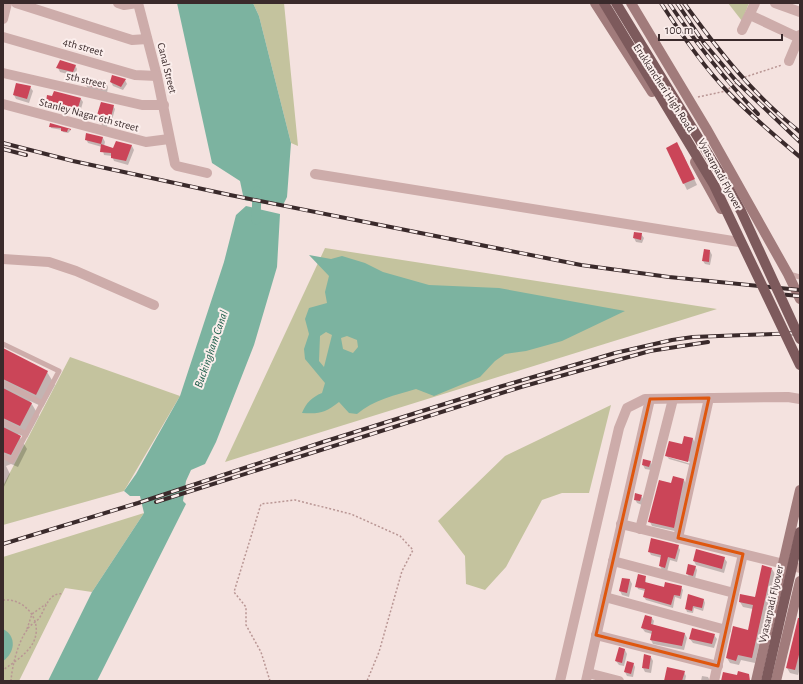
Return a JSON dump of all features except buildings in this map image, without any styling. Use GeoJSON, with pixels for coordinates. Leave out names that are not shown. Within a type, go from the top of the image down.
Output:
{"type":"FeatureCollection","features":[{"type":"Feature","properties":{"kind":"main road","name":"Vyasarpadi Flyover"},"geometry":{"type":"LineString","coordinates":[[604,3],[714,185],[800,365]]}},
{"type":"Feature","properties":{"kind":"main road","name":"Vyasarpadi Flyover"},"geometry":{"type":"LineString","coordinates":[[616,3],[724,180],[741,211],[800,339]]}},
{"type":"Feature","properties":{"kind":"main road","name":"Vyasarpadi Flyover"},"geometry":{"type":"LineString","coordinates":[[760,679],[800,532]]}},
{"type":"Feature","properties":{"kind":"street"},"geometry":{"type":"LineString","coordinates":[[3,19],[7,3]]}},
{"type":"Feature","properties":{"kind":"street"},"geometry":{"type":"LineString","coordinates":[[16,3],[132,40],[147,39]]}},
{"type":"Feature","properties":{"kind":"street"},"geometry":{"type":"LineString","coordinates":[[118,3],[124,5],[138,3]]}},
{"type":"Feature","properties":{"kind":"street","name":"Canal Street"},"geometry":{"type":"LineString","coordinates":[[138,3],[164,105],[169,139],[177,166],[207,172]]}},
{"type":"Feature","properties":{"kind":"street","name":"Erukkancheri High Road"},"geometry":{"type":"LineString","coordinates":[[595,3],[663,108],[739,242]]}},
{"type":"Feature","properties":{"kind":"street","name":"Erukkancheri High Road"},"geometry":{"type":"LineString","coordinates":[[631,3],[687,96],[788,274],[800,299]]}},
{"type":"Feature","properties":{"kind":"street"},"geometry":{"type":"LineString","coordinates":[[742,30],[755,3]]}},
{"type":"Feature","properties":{"kind":"street"},"geometry":{"type":"LineString","coordinates":[[776,3],[796,8]]}},
{"type":"Feature","properties":{"kind":"street"},"geometry":{"type":"LineString","coordinates":[[750,15],[799,36],[788,63]]}},
{"type":"Feature","properties":{"kind":"street","name":"4th street"},"geometry":{"type":"LineString","coordinates":[[3,37],[135,74],[157,76]]}},
{"type":"Feature","properties":{"kind":"street","name":"5th street"},"geometry":{"type":"LineString","coordinates":[[3,73],[142,105],[164,105]]}},
{"type":"Feature","properties":{"kind":"street"},"geometry":{"type":"LineString","coordinates":[[663,108],[687,96]]}},
{"type":"Feature","properties":{"kind":"street","name":"Stanley Nagar 6th street"},"geometry":{"type":"LineString","coordinates":[[3,104],[146,142],[169,139]]}},
{"type":"Feature","properties":{"kind":"street"},"geometry":{"type":"LineString","coordinates":[[314,174],[739,242],[750,248],[770,243]]}},
{"type":"Feature","properties":{"kind":"street"},"geometry":{"type":"LineString","coordinates":[[3,259],[49,262],[76,271],[154,305]]}},
{"type":"Feature","properties":{"kind":"street"},"geometry":{"type":"LineString","coordinates":[[560,681],[619,428],[627,408],[644,399],[788,397],[800,399]]}},
{"type":"Feature","properties":{"kind":"street"},"geometry":{"type":"LineString","coordinates":[[678,538],[709,398]]}},
{"type":"Feature","properties":{"kind":"street"},"geometry":{"type":"LineString","coordinates":[[618,681],[587,677],[650,399]]}},
{"type":"Feature","properties":{"kind":"street"},"geometry":{"type":"LineString","coordinates":[[640,529],[673,399]]}},
{"type":"Feature","properties":{"kind":"street"},"geometry":{"type":"LineString","coordinates":[[800,490],[760,679],[777,680],[800,581]]}},
{"type":"Feature","properties":{"kind":"street"},"geometry":{"type":"LineString","coordinates":[[621,524],[800,568]]}},
{"type":"Feature","properties":{"kind":"street"},"geometry":{"type":"LineString","coordinates":[[714,681],[743,554]]}},
{"type":"Feature","properties":{"kind":"street"},"geometry":{"type":"LineString","coordinates":[[613,561],[734,593]]}},
{"type":"Feature","properties":{"kind":"street"},"geometry":{"type":"LineString","coordinates":[[605,597],[726,630]]}},
{"type":"Feature","properties":{"kind":"street"},"geometry":{"type":"LineString","coordinates":[[596,635],[718,666]]}},
{"type":"Feature","properties":{"kind":"lane"},"geometry":{"type":"LineString","coordinates":[[788,274],[800,277]]}},
{"type":"Feature","properties":{"kind":"lane"},"geometry":{"type":"LineString","coordinates":[[3,344],[59,371],[12,461],[3,456]]}},
{"type":"Feature","properties":{"kind":"lane"},"geometry":{"type":"LineString","coordinates":[[3,383],[42,403]]}},
{"type":"Feature","properties":{"kind":"lane"},"geometry":{"type":"LineString","coordinates":[[3,422],[26,434]]}},
{"type":"Feature","properties":{"kind":"path"},"geometry":{"type":"LineString","coordinates":[[687,96],[726,91],[742,78],[788,63]]}},
{"type":"Feature","properties":{"kind":"path"},"geometry":{"type":"LineString","coordinates":[[270,681],[261,652],[246,625],[246,607],[234,592],[261,504],[295,500],[352,514],[400,536],[414,550],[402,572],[379,652],[367,681]]}},
{"type":"Feature","properties":{"kind":"path"},"geometry":{"type":"LineString","coordinates":[[11,681],[14,663],[32,614],[46,604],[56,594],[63,594]]}},
{"type":"Feature","properties":{"kind":"path"},"geometry":{"type":"LineString","coordinates":[[3,600],[16,600],[22,603],[32,614],[36,622],[37,629],[32,644],[14,663],[3,670]]}},
{"type":"Feature","properties":{"kind":"path"},"geometry":{"type":"LineString","coordinates":[[27,630],[41,616],[46,604]]}},
{"type":"Feature","properties":{"kind":"highlighted area"},"geometry":{"type":"Polygon","coordinates":[[[709,398],[678,538],[743,554],[718,666],[596,635],[650,399],[709,398]]]}},
{"type":"Feature","properties":{"kind":"shaded area"},"geometry":{"type":"Polygon","coordinates":[[[253,3],[284,3],[298,146],[291,143],[259,16],[253,3]]]}},
{"type":"Feature","properties":{"kind":"shaded area"},"geometry":{"type":"Polygon","coordinates":[[[728,3],[749,3],[742,21],[728,3]]]}},
{"type":"Feature","properties":{"kind":"shaded area"},"geometry":{"type":"Polygon","coordinates":[[[325,248],[717,309],[225,462],[325,248]]]}},
{"type":"Feature","properties":{"kind":"shaded area"},"geometry":{"type":"Polygon","coordinates":[[[70,357],[180,396],[124,491],[3,525],[3,486],[70,357]]]}},
{"type":"Feature","properties":{"kind":"shaded area"},"geometry":{"type":"Polygon","coordinates":[[[611,405],[589,493],[562,493],[542,500],[506,567],[485,590],[466,584],[465,556],[438,521],[505,456],[611,405]]]}},
{"type":"Feature","properties":{"kind":"shaded area"},"geometry":{"type":"Polygon","coordinates":[[[144,513],[92,592],[65,588],[19,681],[3,681],[3,557],[144,513]]]}},
{"type":"Feature","properties":{"kind":"water"},"geometry":{"type":"Polygon","coordinates":[[[177,3],[253,3],[259,16],[291,143],[287,197],[282,207],[244,200],[240,181],[212,163],[177,3]]]}},
{"type":"Feature","properties":{"kind":"water"},"geometry":{"type":"Polygon","coordinates":[[[246,206],[280,214],[277,267],[254,345],[216,442],[205,464],[191,470],[186,481],[183,501],[186,504],[97,681],[48,681],[92,592],[144,513],[140,496],[130,496],[124,491],[136,474],[180,396],[224,262],[236,215],[246,206]]]}},
{"type":"Feature","properties":{"kind":"water"},"geometry":{"type":"Polygon","coordinates":[[[309,255],[331,259],[342,256],[365,263],[383,272],[429,285],[499,288],[625,311],[562,341],[526,351],[505,354],[495,361],[480,377],[434,396],[416,389],[377,402],[363,409],[357,414],[349,413],[339,402],[322,412],[302,413],[305,406],[315,396],[322,393],[325,383],[305,359],[304,349],[309,334],[305,319],[309,308],[327,303],[325,292],[329,276],[309,255]],[[326,332],[320,336],[319,361],[324,367],[332,335],[326,332]],[[347,336],[341,338],[343,349],[353,353],[358,347],[357,340],[347,336]]]}},
{"type":"Feature","properties":{"kind":"water"},"geometry":{"type":"Polygon","coordinates":[[[3,629],[11,636],[13,645],[10,654],[3,661],[3,629]]]}},
{"type":"Feature","properties":{"kind":"waterway","name":"Buckingham Canal"},"geometry":{"type":"LineString","coordinates":[[256,220],[257,191]]}},
{"type":"Feature","properties":{"kind":"railway"},"geometry":{"type":"LineString","coordinates":[[661,3],[692,49],[718,81],[754,117],[800,157]]}},
{"type":"Feature","properties":{"kind":"railway"},"geometry":{"type":"LineString","coordinates":[[669,3],[711,60],[758,114]]}},
{"type":"Feature","properties":{"kind":"railway"},"geometry":{"type":"LineString","coordinates":[[677,3],[704,43],[737,82],[800,142]]}},
{"type":"Feature","properties":{"kind":"railway"},"geometry":{"type":"LineString","coordinates":[[684,3],[710,38],[752,88],[800,132]]}},
{"type":"Feature","properties":{"kind":"railway"},"geometry":{"type":"LineString","coordinates":[[3,143],[73,161],[230,195],[581,265],[669,277],[800,290]]}},
{"type":"Feature","properties":{"kind":"railway"},"geometry":{"type":"LineString","coordinates":[[3,149],[26,155]]}},
{"type":"Feature","properties":{"kind":"railway"},"geometry":{"type":"LineString","coordinates":[[777,294],[800,296]]}},
{"type":"Feature","properties":{"kind":"railway"},"geometry":{"type":"LineString","coordinates":[[3,544],[138,503],[323,442],[499,387],[615,353],[672,340],[693,337],[800,333]]}},
{"type":"Feature","properties":{"kind":"railway"},"geometry":{"type":"LineString","coordinates":[[156,502],[521,387],[650,351],[708,342]]}}]}
